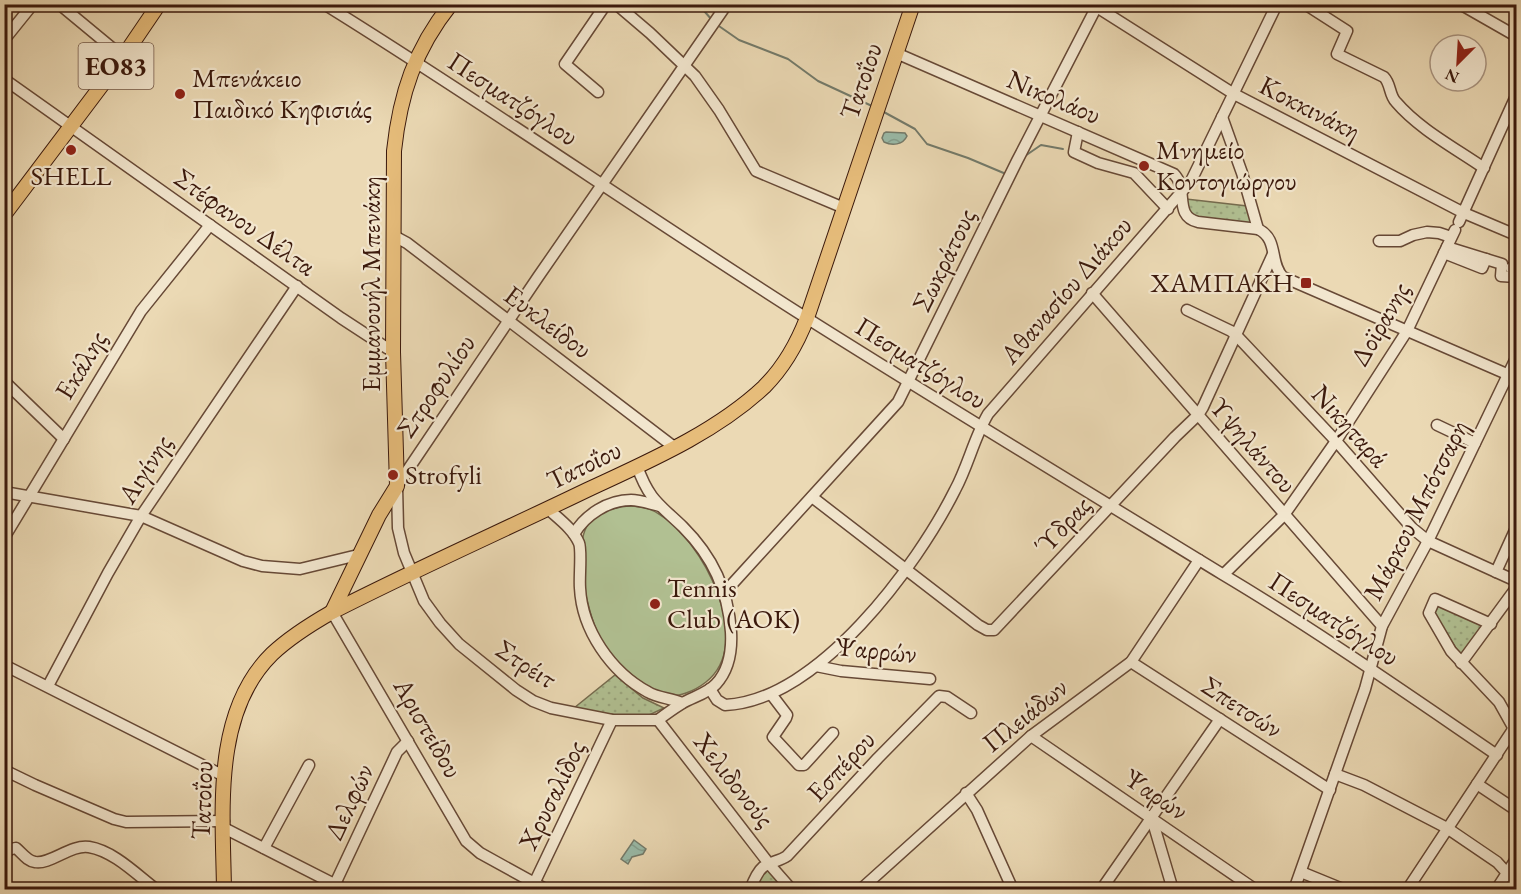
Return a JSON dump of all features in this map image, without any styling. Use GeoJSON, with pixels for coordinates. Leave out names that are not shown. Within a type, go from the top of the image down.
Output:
{"type":"FeatureCollection","features":[{"type":"Feature","properties":{"kind":"main road","name":"ΕΟ83"},"geometry":{"type":"LineString","coordinates":[[7,206],[71,127],[159,4]]}},
{"type":"Feature","properties":{"kind":"main road","name":"Εμμανουήλ Μπενάκη"},"geometry":{"type":"LineString","coordinates":[[398,486],[393,352],[396,131],[407,82],[415,63],[433,28],[451,4]]}},
{"type":"Feature","properties":{"kind":"main road","name":"Τατοΐου"},"geometry":{"type":"LineString","coordinates":[[224,890],[226,752],[245,693],[259,669],[284,643],[332,612],[674,447],[733,412],[762,388],[783,365],[797,342],[807,318],[913,4]]}},
{"type":"Feature","properties":{"kind":"main road","name":"Στροφυλίου"},"geometry":{"type":"LineString","coordinates":[[358,555],[379,514],[398,486]]}},
{"type":"Feature","properties":{"kind":"main road"},"geometry":{"type":"LineString","coordinates":[[332,612],[358,555]]}},
{"type":"Feature","properties":{"kind":"street"},"geometry":{"type":"LineString","coordinates":[[4,40],[33,4]]}},
{"type":"Feature","properties":{"kind":"street"},"geometry":{"type":"LineString","coordinates":[[59,4],[123,57]]}},
{"type":"Feature","properties":{"kind":"street","name":"Πεσματζόγλου"},"geometry":{"type":"LineString","coordinates":[[324,4],[807,318],[1111,507],[1224,574],[1371,669],[1497,755]]}},
{"type":"Feature","properties":{"kind":"street"},"geometry":{"type":"LineString","coordinates":[[598,92],[565,64],[606,4]]}},
{"type":"Feature","properties":{"kind":"street"},"geometry":{"type":"LineString","coordinates":[[616,4],[684,64],[719,110],[756,171],[844,208]]}},
{"type":"Feature","properties":{"kind":"street","name":"Στροφυλίου"},"geometry":{"type":"LineString","coordinates":[[398,486],[727,4]]}},
{"type":"Feature","properties":{"kind":"street","name":"Αθανασίου Διάκου"},"geometry":{"type":"LineString","coordinates":[[710,689],[717,700],[725,705],[758,699],[771,694],[816,666],[882,602],[906,570],[955,492],[981,427],[1001,398],[1191,181],[1276,4]]}},
{"type":"Feature","properties":{"kind":"street"},"geometry":{"type":"LineString","coordinates":[[1305,4],[1347,31],[1337,54],[1387,80],[1394,101],[1431,132],[1484,168]]}},
{"type":"Feature","properties":{"kind":"street"},"geometry":{"type":"LineString","coordinates":[[1460,4],[1516,36]]}},
{"type":"Feature","properties":{"kind":"street","name":"Κοκκινάκη"},"geometry":{"type":"LineString","coordinates":[[1095,6],[1453,234],[1516,235]]}},
{"type":"Feature","properties":{"kind":"street","name":"Σωκράτους"},"geometry":{"type":"LineString","coordinates":[[724,592],[898,402],[910,382],[1014,166],[1095,6]]}},
{"type":"Feature","properties":{"kind":"street","name":"Νικολάου"},"geometry":{"type":"LineString","coordinates":[[896,53],[1174,174],[1180,183],[1182,210],[1191,220],[1258,229]]}},
{"type":"Feature","properties":{"kind":"street","name":"Στέφανου Δέλτα"},"geometry":{"type":"LineString","coordinates":[[4,79],[393,352]]}},
{"type":"Feature","properties":{"kind":"street","name":"Δοϊρανης"},"geometry":{"type":"LineString","coordinates":[[1224,574],[1284,515],[1336,441],[1407,331],[1516,96]]}},
{"type":"Feature","properties":{"kind":"street"},"geometry":{"type":"LineString","coordinates":[[1222,117],[1242,173],[1258,229],[1268,235],[1276,267],[1283,277],[1513,376]]}},
{"type":"Feature","properties":{"kind":"street"},"geometry":{"type":"LineString","coordinates":[[1078,132],[1074,152],[1098,163],[1134,173],[1168,209]]}},
{"type":"Feature","properties":{"kind":"street","name":"Εκάλης"},"geometry":{"type":"LineString","coordinates":[[4,538],[111,357],[141,311],[210,225]]}},
{"type":"Feature","properties":{"kind":"street"},"geometry":{"type":"LineString","coordinates":[[1379,241],[1400,241],[1427,232],[1453,234],[1486,259],[1502,264],[1501,276],[1515,271]]}},
{"type":"Feature","properties":{"kind":"street","name":"Ευκλείδου"},"geometry":{"type":"LineString","coordinates":[[394,236],[407,243],[674,447]]}},
{"type":"Feature","properties":{"kind":"street","name":"Ύδρας"},"geometry":{"type":"LineString","coordinates":[[812,497],[978,625],[987,630],[994,630],[1198,415],[1274,254]]}},
{"type":"Feature","properties":{"kind":"street","name":"Αιγίνης"},"geometry":{"type":"LineString","coordinates":[[48,686],[141,516],[297,286]]}},
{"type":"Feature","properties":{"kind":"street","name":"Υψηλάντου"},"geometry":{"type":"LineString","coordinates":[[1092,293],[1382,626]]}},
{"type":"Feature","properties":{"kind":"street","name":"Νικηταρά"},"geometry":{"type":"LineString","coordinates":[[1187,310],[1236,335],[1336,441],[1412,528],[1428,542],[1516,581]]}},
{"type":"Feature","properties":{"kind":"street","name":"Μάρκου Μπότσαρη"},"geometry":{"type":"LineString","coordinates":[[1294,890],[1371,669],[1382,626],[1428,542],[1475,443],[1513,376],[1516,358]]}},
{"type":"Feature","properties":{"kind":"street"},"geometry":{"type":"LineString","coordinates":[[4,381],[64,439]]}},
{"type":"Feature","properties":{"kind":"street"},"geometry":{"type":"LineString","coordinates":[[1437,425],[1475,443]]}},
{"type":"Feature","properties":{"kind":"street"},"geometry":{"type":"LineString","coordinates":[[548,509],[574,534],[580,547],[582,606],[595,638],[612,661],[634,683],[648,692],[682,703],[710,689],[725,671],[731,645],[729,614],[724,592],[711,560],[684,528],[650,495],[637,466]]}},
{"type":"Feature","properties":{"kind":"street","name":"Εμμανουήλ Μπενάκη"},"geometry":{"type":"LineString","coordinates":[[398,486],[400,539],[412,574]]}},
{"type":"Feature","properties":{"kind":"street"},"geometry":{"type":"LineString","coordinates":[[595,487],[606,506]]}},
{"type":"Feature","properties":{"kind":"street"},"geometry":{"type":"LineString","coordinates":[[4,492],[141,516],[243,561],[262,566],[300,569],[358,555]]}},
{"type":"Feature","properties":{"kind":"street"},"geometry":{"type":"LineString","coordinates":[[574,534],[587,517],[616,502],[632,500],[660,506]]}},
{"type":"Feature","properties":{"kind":"street"},"geometry":{"type":"LineString","coordinates":[[1496,572],[1516,528]]}},
{"type":"Feature","properties":{"kind":"street","name":"Πλειάδων"},"geometry":{"type":"LineString","coordinates":[[860,890],[1031,736],[1131,662],[1199,560]]}},
{"type":"Feature","properties":{"kind":"street","name":"Στρέιτ"},"geometry":{"type":"LineString","coordinates":[[412,574],[424,601],[449,633],[486,667],[533,701],[551,708],[612,720],[658,720]]}},
{"type":"Feature","properties":{"kind":"street"},"geometry":{"type":"LineString","coordinates":[[1461,663],[1516,588]]}},
{"type":"Feature","properties":{"kind":"street"},"geometry":{"type":"LineString","coordinates":[[1407,890],[1497,755],[1514,736],[1513,727],[1500,702],[1451,651],[1429,613],[1435,599],[1491,624]]}},
{"type":"Feature","properties":{"kind":"street","name":"Αριστείδου"},"geometry":{"type":"LineString","coordinates":[[332,612],[471,847],[533,886],[547,890]]}},
{"type":"Feature","properties":{"kind":"street","name":"Σπετσών"},"geometry":{"type":"LineString","coordinates":[[1131,662],[1330,790]]}},
{"type":"Feature","properties":{"kind":"street"},"geometry":{"type":"LineString","coordinates":[[4,664],[224,776]]}},
{"type":"Feature","properties":{"kind":"street","name":"Ψαρρών"},"geometry":{"type":"LineString","coordinates":[[816,666],[841,671],[930,679]]}},
{"type":"Feature","properties":{"kind":"street"},"geometry":{"type":"LineString","coordinates":[[771,694],[786,715],[773,737],[799,765],[804,765],[833,733]]}},
{"type":"Feature","properties":{"kind":"street","name":"Εσπέρου"},"geometry":{"type":"LineString","coordinates":[[750,890],[755,878],[764,867],[787,856],[939,696],[947,697],[971,713]]}},
{"type":"Feature","properties":{"kind":"street","name":"Χελιδονούς"},"geometry":{"type":"LineString","coordinates":[[682,703],[658,720],[792,890]]}},
{"type":"Feature","properties":{"kind":"street"},"geometry":{"type":"LineString","coordinates":[[1101,890],[1220,719]]}},
{"type":"Feature","properties":{"kind":"street","name":"Χρυσαλίδος"},"geometry":{"type":"LineString","coordinates":[[533,886],[608,733],[612,720]]}},
{"type":"Feature","properties":{"kind":"street","name":"Ψαρών"},"geometry":{"type":"LineString","coordinates":[[1031,736],[1256,890]]}},
{"type":"Feature","properties":{"kind":"street","name":"Δελφών"},"geometry":{"type":"LineString","coordinates":[[335,884],[397,752],[408,741]]}},
{"type":"Feature","properties":{"kind":"street"},"geometry":{"type":"LineString","coordinates":[[264,848],[309,765]]}},
{"type":"Feature","properties":{"kind":"street"},"geometry":{"type":"LineString","coordinates":[[4,770],[126,822],[224,824],[264,848],[346,890]]}},
{"type":"Feature","properties":{"kind":"street"},"geometry":{"type":"LineString","coordinates":[[1335,774],[1364,785],[1447,828],[1497,861],[1516,883]]}},
{"type":"Feature","properties":{"kind":"street"},"geometry":{"type":"LineString","coordinates":[[1477,784],[1516,810]]}},
{"type":"Feature","properties":{"kind":"street"},"geometry":{"type":"LineString","coordinates":[[966,793],[977,810],[1013,890]]}},
{"type":"Feature","properties":{"kind":"street"},"geometry":{"type":"LineString","coordinates":[[1152,819],[1173,890]]}},
{"type":"Feature","properties":{"kind":"street"},"geometry":{"type":"LineString","coordinates":[[4,853],[16,848],[30,860],[38,862],[76,848],[90,847],[107,854],[157,890]]}},
{"type":"Feature","properties":{"kind":"street"},"geometry":{"type":"LineString","coordinates":[[1496,890],[1516,859]]}},
{"type":"Feature","properties":{"kind":"street"},"geometry":{"type":"LineString","coordinates":[[1301,872],[1345,890]]}},
{"type":"Feature","properties":{"kind":"shaded area"},"geometry":{"type":"Polygon","coordinates":[[[1186,199],[1247,206],[1252,224],[1195,217],[1190,214],[1186,199]]]}},
{"type":"Feature","properties":{"kind":"shaded area","name":"Tennis Club (AOK)"},"geometry":{"type":"Polygon","coordinates":[[[624,506],[651,510],[675,527],[692,545],[717,593],[724,618],[726,643],[720,665],[706,682],[686,693],[675,696],[664,695],[637,679],[605,646],[590,612],[581,561],[585,531],[591,520],[598,514],[624,506]]]}},
{"type":"Feature","properties":{"kind":"shaded area"},"geometry":{"type":"Polygon","coordinates":[[[1438,605],[1486,627],[1462,658],[1434,613],[1438,605]]]}},
{"type":"Feature","properties":{"kind":"shaded area"},"geometry":{"type":"Polygon","coordinates":[[[615,675],[643,698],[664,708],[647,716],[618,716],[574,708],[615,675]]]}},
{"type":"Feature","properties":{"kind":"shaded area"},"geometry":{"type":"Polygon","coordinates":[[[769,870],[785,890],[756,890],[762,876],[769,870]]]}},
{"type":"Feature","properties":{"kind":"water"},"geometry":{"type":"Polygon","coordinates":[[[886,132],[905,133],[907,136],[900,143],[890,144],[884,142],[882,138],[886,132]]]}},
{"type":"Feature","properties":{"kind":"water"},"geometry":{"type":"Polygon","coordinates":[[[634,840],[646,849],[643,854],[632,857],[628,864],[621,859],[634,840]]]}},
{"type":"Feature","properties":{"kind":"waterway"},"geometry":{"type":"LineString","coordinates":[[698,4],[712,20]]}},
{"type":"Feature","properties":{"kind":"waterway"},"geometry":{"type":"LineString","coordinates":[[716,24],[739,40],[788,59],[818,81],[872,106]]}},
{"type":"Feature","properties":{"kind":"waterway"},"geometry":{"type":"LineString","coordinates":[[882,111],[915,129],[927,144],[1006,174]]}},
{"type":"Feature","properties":{"kind":"waterway"},"geometry":{"type":"LineString","coordinates":[[1025,156],[1041,145],[1063,149]]}},
{"type":"Feature","properties":{"kind":"place","name":"Μπενάκειο Παιδικό Κηφισιάς"},"geometry":{"type":"Point","coordinates":[180,94]}},
{"type":"Feature","properties":{"kind":"place","name":"SHELL"},"geometry":{"type":"Point","coordinates":[71,150]}},
{"type":"Feature","properties":{"kind":"place","name":"Μνημείο Κοντογιώργου"},"geometry":{"type":"Point","coordinates":[1144,166]}},
{"type":"Feature","properties":{"kind":"place","name":"ΧΑΜΠΑΚΗ"},"geometry":{"type":"Point","coordinates":[1306,283]}},
{"type":"Feature","properties":{"kind":"place","name":"Strofyli"},"geometry":{"type":"Point","coordinates":[393,475]}},
{"type":"Feature","properties":{"kind":"place","name":"Tennis Club (AOK)"},"geometry":{"type":"Point","coordinates":[655,604]}}]}
